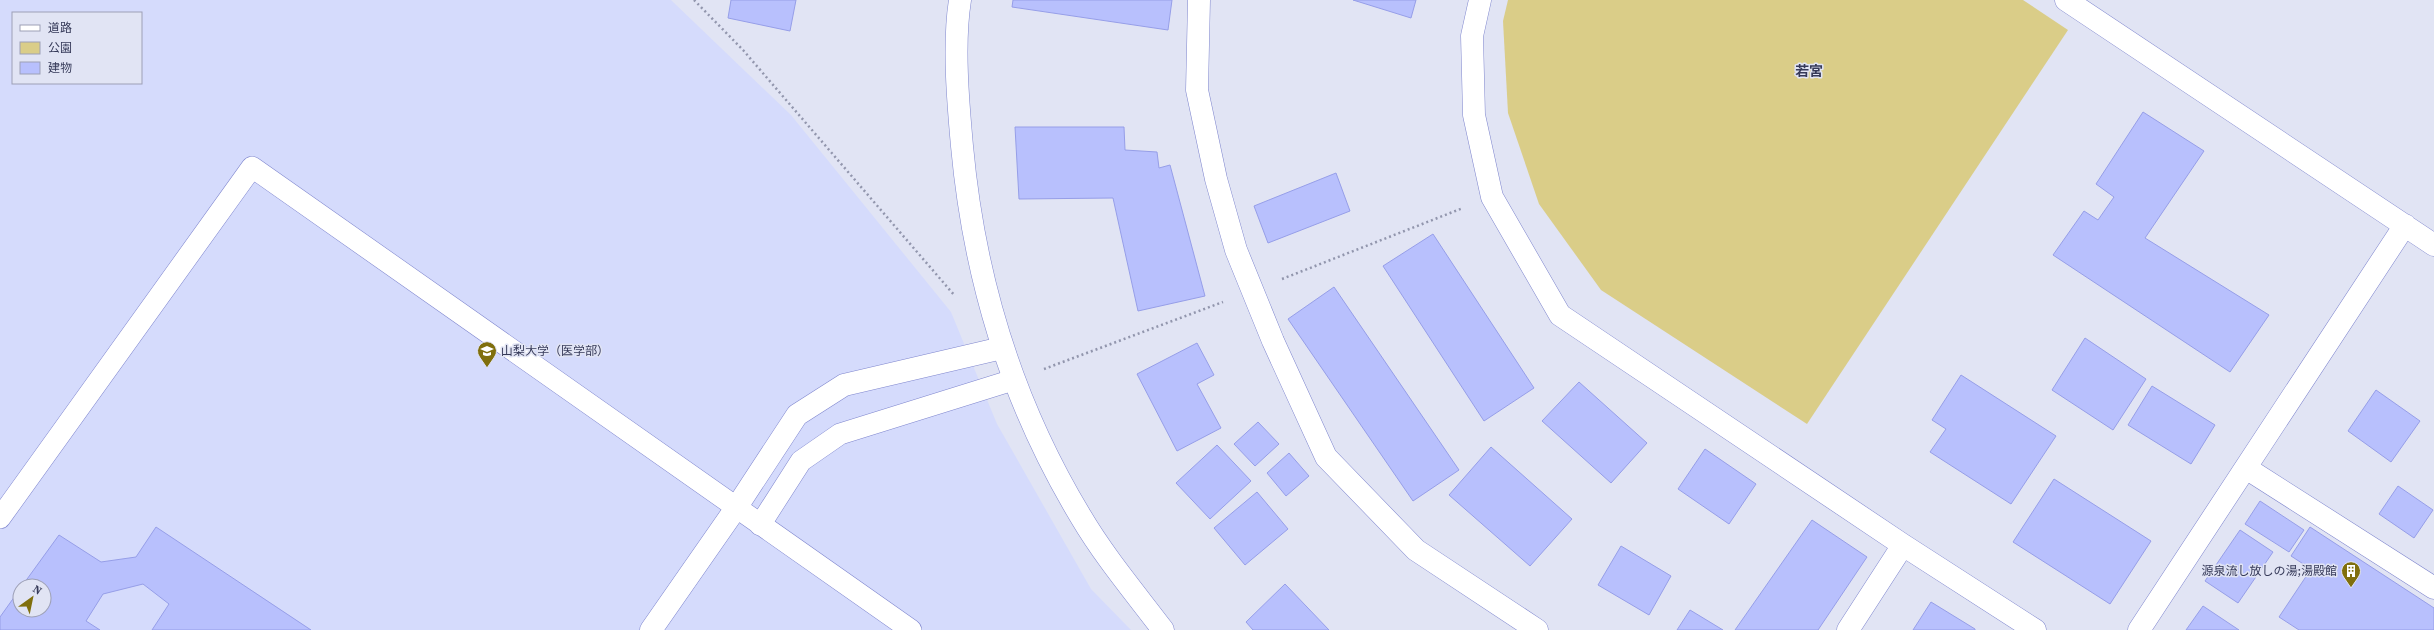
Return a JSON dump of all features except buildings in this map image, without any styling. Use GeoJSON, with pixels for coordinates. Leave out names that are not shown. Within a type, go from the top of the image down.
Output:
{"type":"FeatureCollection","features":[{"type":"Feature","properties":{"kind":"street"},"geometry":{"type":"LineString","coordinates":[[960,0],[957,101],[965,182],[983,283],[1002,348],[1013,380],[1048,459],[1081,518],[1163,630]]}},
{"type":"Feature","properties":{"kind":"street"},"geometry":{"type":"LineString","coordinates":[[1199,0],[1197,90],[1216,179],[1236,250],[1273,341],[1326,456],[1416,550],[1537,630]]}},
{"type":"Feature","properties":{"kind":"street"},"geometry":{"type":"LineString","coordinates":[[1480,0],[1472,36],[1474,115],[1492,197],[1560,315],[1903,545],[2035,630]]}},
{"type":"Feature","properties":{"kind":"street"},"geometry":{"type":"LineString","coordinates":[[2066,0],[2434,245]]}},
{"type":"Feature","properties":{"kind":"street"},"geometry":{"type":"LineString","coordinates":[[2139,630],[2405,225]]}},
{"type":"Feature","properties":{"kind":"street"},"geometry":{"type":"LineString","coordinates":[[651,630],[736,508],[797,415],[844,385],[1002,348]]}},
{"type":"Feature","properties":{"kind":"street"},"geometry":{"type":"LineString","coordinates":[[2246,468],[2434,588]]}},
{"type":"Feature","properties":{"kind":"street"},"geometry":{"type":"LineString","coordinates":[[1848,630],[1903,545]]}},
{"type":"Feature","properties":{"kind":"lane"},"geometry":{"type":"LineString","coordinates":[[0,518],[252,167],[911,630]]}},
{"type":"Feature","properties":{"kind":"lane"},"geometry":{"type":"LineString","coordinates":[[760,525],[801,461],[840,434],[1013,380]]}},
{"type":"Feature","properties":{"kind":"path"},"geometry":{"type":"LineString","coordinates":[[694,0],[743,50],[956,298]]}},
{"type":"Feature","properties":{"kind":"shaded area","name":"山梨大学（医学部）"},"geometry":{"type":"Polygon","coordinates":[[[0,0],[671,0],[791,115],[951,312],[997,424],[1091,589],[1131,630],[0,630],[0,0]]]}},
{"type":"Feature","properties":{"kind":"green space"},"geometry":{"type":"Polygon","coordinates":[[[1508,0],[2023,0],[2068,30],[1807,424],[1601,290],[1539,204],[1508,113],[1503,21],[1508,0]]]}},
{"type":"Feature","properties":{"kind":"place","name":"山梨大学（医学部）"},"geometry":{"type":"Point","coordinates":[487,368]}},
{"type":"Feature","properties":{"kind":"place","name":"源泉流し放しの湯;湯殿館"},"geometry":{"type":"Point","coordinates":[2351,588]}},
{"type":"Feature","properties":{"kind":"district","name":"若宮"},"geometry":{"type":"Point","coordinates":[1809,71]}}]}
